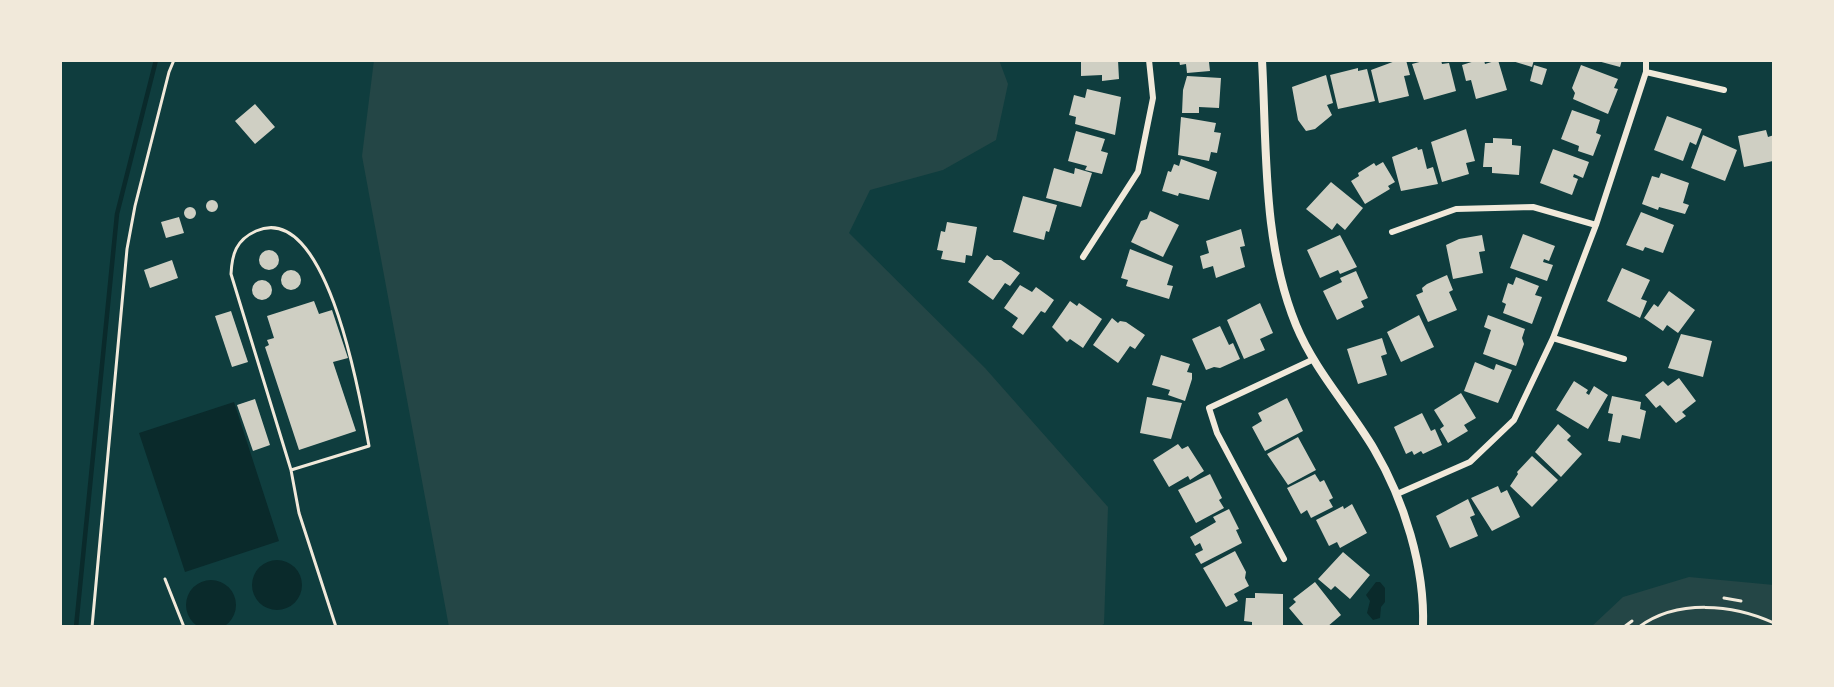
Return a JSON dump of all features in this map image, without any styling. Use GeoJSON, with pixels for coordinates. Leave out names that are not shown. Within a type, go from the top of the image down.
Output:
{"type":"FeatureCollection","features":[{"type":"Feature","properties":{"kind":"street"},"geometry":{"type":"LineString","coordinates":[[1083,257],[1138,172],[1153,98],[1149,60]]}},
{"type":"Feature","properties":{"kind":"street"},"geometry":{"type":"LineString","coordinates":[[1262,60],[1270,230],[1280,280],[1297,327],[1314,359],[1374,449],[1397,494],[1417,562],[1423,627]]}},
{"type":"Feature","properties":{"kind":"street"},"geometry":{"type":"LineString","coordinates":[[1397,494],[1470,462],[1514,420],[1553,338],[1596,225],[1646,72],[1646,60]]}},
{"type":"Feature","properties":{"kind":"street"},"geometry":{"type":"LineString","coordinates":[[1646,72],[1724,90]]}},
{"type":"Feature","properties":{"kind":"street"},"geometry":{"type":"LineString","coordinates":[[1392,232],[1456,208],[1533,207],[1596,225]]}},
{"type":"Feature","properties":{"kind":"street"},"geometry":{"type":"LineString","coordinates":[[1553,338],[1624,359]]}},
{"type":"Feature","properties":{"kind":"street"},"geometry":{"type":"LineString","coordinates":[[1284,559],[1216,433],[1209,408],[1314,359]]}},
{"type":"Feature","properties":{"kind":"lane"},"geometry":{"type":"LineString","coordinates":[[291,470],[369,446],[354,365],[333,301],[310,254],[295,235],[278,229],[258,230],[240,240],[232,255],[231,274],[291,470],[299,513],[336,627]]}},
{"type":"Feature","properties":{"kind":"lane"},"geometry":{"type":"LineString","coordinates":[[165,579],[184,627]]}},
{"type":"Feature","properties":{"kind":"lane"},"geometry":{"type":"LineString","coordinates":[[1639,627],[1667,613],[1725,607],[1758,615],[1774,623]]}},
{"type":"Feature","properties":{"kind":"path"},"geometry":{"type":"LineString","coordinates":[[92,627],[127,249],[138,194],[174,60]]}},
{"type":"Feature","properties":{"kind":"shaded area"},"geometry":{"type":"Polygon","coordinates":[[[374,60],[999,60],[1008,84],[996,140],[943,170],[870,190],[849,233],[985,368],[1108,507],[1104,624],[1098,627],[449,627],[362,156],[374,60]]]}},
{"type":"Feature","properties":{"kind":"shaded area"},"geometry":{"type":"Polygon","coordinates":[[[234,402],[279,541],[185,572],[139,433],[234,402]]]}},
{"type":"Feature","properties":{"kind":"shaded area"},"geometry":{"type":"Polygon","coordinates":[[[272,560],[282,560],[295,567],[302,580],[302,590],[295,603],[282,610],[272,610],[263,606],[256,599],[252,590],[252,580],[256,571],[263,564],[272,560]]]}},
{"type":"Feature","properties":{"kind":"shaded area"},"geometry":{"type":"Polygon","coordinates":[[[1689,577],[1774,585],[1774,627],[1591,627],[1623,597],[1689,577]]]}},
{"type":"Feature","properties":{"kind":"shaded area"},"geometry":{"type":"Polygon","coordinates":[[[211,580],[225,584],[232,591],[236,605],[232,619],[225,626],[211,630],[197,626],[190,619],[186,605],[190,591],[197,584],[211,580]]]}},
{"type":"Feature","properties":{"kind":"shaded area"},"geometry":{"type":"Polygon","coordinates":[[[1376,582],[1380,582],[1385,588],[1385,602],[1381,607],[1380,618],[1373,620],[1367,613],[1370,601],[1366,595],[1376,582]]]}},
{"type":"Feature","properties":{"kind":"building"},"geometry":{"type":"Polygon","coordinates":[[[1081,60],[1118,60],[1119,79],[1102,81],[1102,75],[1081,76],[1081,60]]]}},
{"type":"Feature","properties":{"kind":"building"},"geometry":{"type":"Polygon","coordinates":[[[1179,60],[1217,60],[1217,62],[1209,62],[1210,71],[1187,73],[1186,64],[1180,65],[1179,60]]]}},
{"type":"Feature","properties":{"kind":"building"},"geometry":{"type":"Polygon","coordinates":[[[1398,60],[1406,60],[1410,75],[1404,76],[1409,96],[1379,103],[1371,70],[1398,60]]]}},
{"type":"Feature","properties":{"kind":"building"},"geometry":{"type":"Polygon","coordinates":[[[1427,60],[1441,60],[1442,64],[1449,63],[1456,91],[1424,100],[1412,64],[1427,60]]]}},
{"type":"Feature","properties":{"kind":"building"},"geometry":{"type":"Polygon","coordinates":[[[1484,60],[1485,64],[1498,60],[1507,90],[1476,99],[1471,80],[1466,81],[1462,65],[1484,60]]]}},
{"type":"Feature","properties":{"kind":"building"},"geometry":{"type":"Polygon","coordinates":[[[1509,60],[1534,60],[1532,67],[1509,60]]]}},
{"type":"Feature","properties":{"kind":"building"},"geometry":{"type":"Polygon","coordinates":[[[1594,60],[1622,60],[1620,67],[1594,60]]]}},
{"type":"Feature","properties":{"kind":"building"},"geometry":{"type":"Polygon","coordinates":[[[1534,65],[1547,69],[1542,85],[1530,81],[1534,65]]]}},
{"type":"Feature","properties":{"kind":"building"},"geometry":{"type":"Polygon","coordinates":[[[1581,65],[1618,79],[1614,88],[1618,89],[1608,114],[1573,99],[1575,93],[1572,88],[1581,65]]]}},
{"type":"Feature","properties":{"kind":"building"},"geometry":{"type":"Polygon","coordinates":[[[1358,68],[1358,71],[1367,69],[1375,101],[1338,109],[1330,75],[1358,68]]]}},
{"type":"Feature","properties":{"kind":"building"},"geometry":{"type":"Polygon","coordinates":[[[1326,75],[1333,103],[1327,105],[1332,115],[1315,129],[1306,131],[1298,120],[1292,87],[1326,75]]]}},
{"type":"Feature","properties":{"kind":"building"},"geometry":{"type":"Polygon","coordinates":[[[1187,76],[1221,78],[1219,108],[1199,107],[1199,113],[1182,113],[1183,90],[1187,76]]]}},
{"type":"Feature","properties":{"kind":"building"},"geometry":{"type":"Polygon","coordinates":[[[1087,89],[1121,97],[1115,135],[1075,124],[1076,117],[1069,115],[1074,95],[1085,98],[1087,89]]]}},
{"type":"Feature","properties":{"kind":"building"},"geometry":{"type":"Polygon","coordinates":[[[255,104],[275,127],[255,144],[235,121],[255,104]]]}},
{"type":"Feature","properties":{"kind":"building"},"geometry":{"type":"Polygon","coordinates":[[[1572,110],[1600,120],[1596,133],[1601,135],[1593,156],[1578,151],[1579,146],[1561,139],[1572,110]]]}},
{"type":"Feature","properties":{"kind":"building"},"geometry":{"type":"Polygon","coordinates":[[[1667,116],[1702,129],[1696,145],[1690,142],[1683,161],[1654,150],[1667,116]]]}},
{"type":"Feature","properties":{"kind":"building"},"geometry":{"type":"Polygon","coordinates":[[[1181,117],[1216,123],[1214,132],[1221,133],[1217,153],[1211,152],[1209,161],[1178,155],[1181,117]]]}},
{"type":"Feature","properties":{"kind":"building"},"geometry":{"type":"Polygon","coordinates":[[[1466,129],[1475,161],[1466,163],[1469,174],[1442,182],[1431,142],[1466,129]]]}},
{"type":"Feature","properties":{"kind":"building"},"geometry":{"type":"Polygon","coordinates":[[[1766,130],[1768,137],[1774,135],[1773,161],[1744,167],[1738,136],[1766,130]]]}},
{"type":"Feature","properties":{"kind":"building"},"geometry":{"type":"Polygon","coordinates":[[[1076,131],[1105,139],[1101,151],[1108,153],[1102,174],[1085,170],[1087,166],[1068,161],[1076,131]]]}},
{"type":"Feature","properties":{"kind":"building"},"geometry":{"type":"Polygon","coordinates":[[[1703,135],[1737,150],[1725,181],[1691,168],[1703,135]]]}},
{"type":"Feature","properties":{"kind":"building"},"geometry":{"type":"Polygon","coordinates":[[[1493,138],[1512,139],[1512,145],[1521,146],[1519,175],[1492,173],[1492,167],[1483,167],[1485,143],[1493,143],[1493,138]]]}},
{"type":"Feature","properties":{"kind":"building"},"geometry":{"type":"Polygon","coordinates":[[[1417,147],[1418,150],[1422,149],[1427,169],[1433,167],[1438,184],[1401,191],[1392,157],[1417,147]]]}},
{"type":"Feature","properties":{"kind":"building"},"geometry":{"type":"Polygon","coordinates":[[[1553,149],[1589,162],[1583,178],[1574,174],[1573,177],[1578,179],[1572,195],[1540,183],[1553,149]]]}},
{"type":"Feature","properties":{"kind":"building"},"geometry":{"type":"Polygon","coordinates":[[[1181,159],[1217,172],[1209,200],[1179,193],[1178,196],[1162,191],[1168,171],[1171,172],[1174,164],[1179,166],[1181,159]]]}},
{"type":"Feature","properties":{"kind":"building"},"geometry":{"type":"Polygon","coordinates":[[[1383,162],[1395,182],[1388,186],[1390,189],[1365,204],[1351,181],[1359,176],[1358,173],[1374,163],[1376,166],[1383,162]]]}},
{"type":"Feature","properties":{"kind":"building"},"geometry":{"type":"Polygon","coordinates":[[[1054,168],[1074,174],[1075,168],[1092,173],[1081,207],[1046,198],[1054,168]]]}},
{"type":"Feature","properties":{"kind":"building"},"geometry":{"type":"Polygon","coordinates":[[[1661,173],[1689,183],[1683,203],[1689,205],[1685,214],[1659,207],[1658,210],[1642,204],[1652,176],[1659,178],[1661,173]]]}},
{"type":"Feature","properties":{"kind":"building"},"geometry":{"type":"Polygon","coordinates":[[[1331,182],[1363,208],[1345,230],[1337,223],[1332,230],[1306,209],[1331,182]]]}},
{"type":"Feature","properties":{"kind":"building"},"geometry":{"type":"Polygon","coordinates":[[[1023,196],[1057,205],[1049,232],[1046,231],[1044,240],[1013,232],[1023,196]]]}},
{"type":"Feature","properties":{"kind":"building"},"geometry":{"type":"Polygon","coordinates":[[[212,200],[218,206],[212,212],[206,206],[212,200]]]}},
{"type":"Feature","properties":{"kind":"building"},"geometry":{"type":"Polygon","coordinates":[[[190,207],[196,213],[190,219],[184,213],[190,207]]]}},
{"type":"Feature","properties":{"kind":"building"},"geometry":{"type":"Polygon","coordinates":[[[1150,211],[1179,225],[1163,257],[1131,242],[1141,221],[1147,219],[1150,211]]]}},
{"type":"Feature","properties":{"kind":"building"},"geometry":{"type":"Polygon","coordinates":[[[1641,212],[1674,225],[1663,253],[1645,247],[1643,251],[1626,245],[1641,212]]]}},
{"type":"Feature","properties":{"kind":"building"},"geometry":{"type":"Polygon","coordinates":[[[179,217],[184,233],[166,238],[161,222],[179,217]]]}},
{"type":"Feature","properties":{"kind":"building"},"geometry":{"type":"Polygon","coordinates":[[[947,222],[977,227],[972,256],[966,255],[965,263],[941,259],[943,251],[937,250],[941,231],[945,232],[947,222]]]}},
{"type":"Feature","properties":{"kind":"building"},"geometry":{"type":"Polygon","coordinates":[[[1241,229],[1245,246],[1240,247],[1245,267],[1216,278],[1213,266],[1203,269],[1200,256],[1209,253],[1206,241],[1241,229]]]}},
{"type":"Feature","properties":{"kind":"building"},"geometry":{"type":"Polygon","coordinates":[[[1523,234],[1555,246],[1549,261],[1544,259],[1543,262],[1553,265],[1547,281],[1510,268],[1523,234]]]}},
{"type":"Feature","properties":{"kind":"building"},"geometry":{"type":"Polygon","coordinates":[[[1340,235],[1357,267],[1340,274],[1338,270],[1320,278],[1307,250],[1340,235]]]}},
{"type":"Feature","properties":{"kind":"building"},"geometry":{"type":"Polygon","coordinates":[[[1482,235],[1485,251],[1479,252],[1483,273],[1453,279],[1446,245],[1459,239],[1482,235]]]}},
{"type":"Feature","properties":{"kind":"building"},"geometry":{"type":"Polygon","coordinates":[[[1130,249],[1173,266],[1167,285],[1173,286],[1169,299],[1126,286],[1128,280],[1121,278],[1130,249]]]}},
{"type":"Feature","properties":{"kind":"building"},"geometry":{"type":"Polygon","coordinates":[[[269,250],[276,253],[279,260],[276,267],[269,270],[262,267],[259,260],[262,253],[269,250]]]}},
{"type":"Feature","properties":{"kind":"building"},"geometry":{"type":"Polygon","coordinates":[[[987,255],[994,260],[1001,260],[1020,273],[1010,286],[1005,283],[993,300],[968,282],[987,255]]]}},
{"type":"Feature","properties":{"kind":"building"},"geometry":{"type":"Polygon","coordinates":[[[172,260],[178,278],[150,288],[144,270],[172,260]]]}},
{"type":"Feature","properties":{"kind":"building"},"geometry":{"type":"Polygon","coordinates":[[[1622,268],[1650,280],[1641,299],[1647,301],[1640,318],[1607,301],[1622,268]]]}},
{"type":"Feature","properties":{"kind":"building"},"geometry":{"type":"Polygon","coordinates":[[[291,270],[298,273],[301,280],[298,287],[291,290],[284,287],[281,280],[284,273],[291,270]]]}},
{"type":"Feature","properties":{"kind":"building"},"geometry":{"type":"Polygon","coordinates":[[[1356,271],[1368,298],[1361,301],[1364,307],[1337,320],[1323,291],[1342,282],[1340,278],[1356,271]]]}},
{"type":"Feature","properties":{"kind":"building"},"geometry":{"type":"Polygon","coordinates":[[[1447,275],[1453,290],[1449,292],[1457,310],[1428,322],[1416,295],[1423,292],[1422,288],[1427,284],[1447,275]]]}},
{"type":"Feature","properties":{"kind":"building"},"geometry":{"type":"Polygon","coordinates":[[[1516,277],[1539,286],[1535,295],[1542,297],[1532,324],[1503,313],[1506,304],[1502,302],[1508,283],[1513,285],[1516,277]]]}},
{"type":"Feature","properties":{"kind":"building"},"geometry":{"type":"Polygon","coordinates":[[[262,280],[269,283],[272,290],[269,297],[262,300],[255,297],[252,290],[255,283],[262,280]]]}},
{"type":"Feature","properties":{"kind":"building"},"geometry":{"type":"Polygon","coordinates":[[[1020,285],[1032,292],[1036,287],[1054,300],[1045,313],[1041,311],[1023,335],[1012,327],[1018,318],[1004,308],[1020,285]]]}},
{"type":"Feature","properties":{"kind":"building"},"geometry":{"type":"Polygon","coordinates":[[[1669,291],[1695,310],[1678,333],[1667,325],[1663,331],[1644,318],[1654,304],[1658,307],[1669,291]]]}},
{"type":"Feature","properties":{"kind":"building"},"geometry":{"type":"Polygon","coordinates":[[[314,301],[319,314],[332,310],[348,358],[333,362],[356,431],[299,450],[265,347],[269,345],[267,340],[274,338],[267,316],[314,301]]]}},
{"type":"Feature","properties":{"kind":"building"},"geometry":{"type":"Polygon","coordinates":[[[1070,301],[1077,306],[1079,303],[1102,319],[1083,348],[1070,339],[1067,342],[1052,327],[1070,301]]]}},
{"type":"Feature","properties":{"kind":"building"},"geometry":{"type":"Polygon","coordinates":[[[1260,303],[1273,333],[1260,339],[1265,350],[1244,359],[1227,320],[1260,303]]]}},
{"type":"Feature","properties":{"kind":"building"},"geometry":{"type":"Polygon","coordinates":[[[231,311],[248,362],[232,367],[215,316],[231,311]]]}},
{"type":"Feature","properties":{"kind":"building"},"geometry":{"type":"Polygon","coordinates":[[[1419,315],[1434,347],[1401,362],[1387,332],[1419,315]]]}},
{"type":"Feature","properties":{"kind":"building"},"geometry":{"type":"Polygon","coordinates":[[[1488,315],[1525,329],[1522,338],[1524,344],[1516,366],[1483,354],[1491,330],[1484,327],[1488,315]]]}},
{"type":"Feature","properties":{"kind":"building"},"geometry":{"type":"Polygon","coordinates":[[[1112,318],[1118,323],[1126,322],[1145,335],[1135,349],[1130,346],[1118,363],[1093,345],[1112,318]]]}},
{"type":"Feature","properties":{"kind":"building"},"geometry":{"type":"Polygon","coordinates":[[[1220,326],[1229,345],[1233,343],[1240,359],[1220,368],[1214,367],[1206,370],[1192,339],[1220,326]]]}},
{"type":"Feature","properties":{"kind":"building"},"geometry":{"type":"Polygon","coordinates":[[[1681,334],[1712,341],[1703,377],[1668,368],[1681,334]]]}},
{"type":"Feature","properties":{"kind":"building"},"geometry":{"type":"Polygon","coordinates":[[[1382,338],[1387,354],[1381,356],[1387,375],[1358,384],[1347,349],[1382,338]]]}},
{"type":"Feature","properties":{"kind":"building"},"geometry":{"type":"Polygon","coordinates":[[[1161,355],[1190,364],[1187,372],[1192,373],[1192,379],[1185,401],[1168,395],[1170,390],[1152,385],[1161,355]]]}},
{"type":"Feature","properties":{"kind":"building"},"geometry":{"type":"Polygon","coordinates":[[[1475,362],[1494,370],[1496,364],[1512,370],[1498,403],[1464,391],[1475,362]]]}},
{"type":"Feature","properties":{"kind":"building"},"geometry":{"type":"Polygon","coordinates":[[[1679,378],[1696,401],[1682,412],[1686,416],[1676,423],[1660,405],[1656,408],[1645,395],[1663,381],[1668,386],[1679,378]]]}},
{"type":"Feature","properties":{"kind":"building"},"geometry":{"type":"Polygon","coordinates":[[[1574,381],[1588,390],[1586,393],[1589,395],[1594,386],[1608,395],[1588,429],[1556,410],[1574,381]]]}},
{"type":"Feature","properties":{"kind":"building"},"geometry":{"type":"Polygon","coordinates":[[[1461,393],[1476,418],[1464,425],[1468,431],[1448,443],[1440,429],[1444,426],[1434,410],[1461,393]]]}},
{"type":"Feature","properties":{"kind":"building"},"geometry":{"type":"Polygon","coordinates":[[[1612,396],[1641,402],[1640,409],[1646,411],[1640,439],[1622,435],[1620,443],[1608,441],[1613,414],[1608,413],[1612,396]]]}},
{"type":"Feature","properties":{"kind":"building"},"geometry":{"type":"Polygon","coordinates":[[[1147,397],[1182,403],[1171,439],[1140,433],[1147,397]]]}},
{"type":"Feature","properties":{"kind":"building"},"geometry":{"type":"Polygon","coordinates":[[[1287,398],[1303,431],[1265,451],[1252,427],[1262,421],[1258,413],[1287,398]]]}},
{"type":"Feature","properties":{"kind":"building"},"geometry":{"type":"Polygon","coordinates":[[[255,399],[270,445],[253,451],[237,405],[255,399]]]}},
{"type":"Feature","properties":{"kind":"building"},"geometry":{"type":"Polygon","coordinates":[[[1422,413],[1431,431],[1435,429],[1442,445],[1423,454],[1421,451],[1414,455],[1412,451],[1406,454],[1394,427],[1422,413]]]}},
{"type":"Feature","properties":{"kind":"building"},"geometry":{"type":"Polygon","coordinates":[[[1558,424],[1571,436],[1567,440],[1582,454],[1561,477],[1535,452],[1558,424]]]}},
{"type":"Feature","properties":{"kind":"building"},"geometry":{"type":"Polygon","coordinates":[[[1298,437],[1316,470],[1288,485],[1267,454],[1298,437]]]}},
{"type":"Feature","properties":{"kind":"building"},"geometry":{"type":"Polygon","coordinates":[[[1178,444],[1182,449],[1188,446],[1204,471],[1190,480],[1188,476],[1169,487],[1153,460],[1178,444]]]}},
{"type":"Feature","properties":{"kind":"building"},"geometry":{"type":"Polygon","coordinates":[[[1532,456],[1558,480],[1532,507],[1510,486],[1517,472],[1532,456]]]}},
{"type":"Feature","properties":{"kind":"building"},"geometry":{"type":"Polygon","coordinates":[[[1210,474],[1222,498],[1219,500],[1224,508],[1196,523],[1178,490],[1210,474]]]}},
{"type":"Feature","properties":{"kind":"building"},"geometry":{"type":"Polygon","coordinates":[[[1315,474],[1320,482],[1324,480],[1333,498],[1329,500],[1333,507],[1311,518],[1307,510],[1301,514],[1287,488],[1315,474]]]}},
{"type":"Feature","properties":{"kind":"building"},"geometry":{"type":"Polygon","coordinates":[[[1498,486],[1501,493],[1507,490],[1520,517],[1492,531],[1471,498],[1498,486]]]}},
{"type":"Feature","properties":{"kind":"building"},"geometry":{"type":"Polygon","coordinates":[[[1468,499],[1475,515],[1470,517],[1478,536],[1450,548],[1436,516],[1468,499]]]}},
{"type":"Feature","properties":{"kind":"building"},"geometry":{"type":"Polygon","coordinates":[[[1352,504],[1367,533],[1340,548],[1337,542],[1329,546],[1316,520],[1343,506],[1344,509],[1352,504]]]}},
{"type":"Feature","properties":{"kind":"building"},"geometry":{"type":"Polygon","coordinates":[[[1229,509],[1239,529],[1236,530],[1242,543],[1201,564],[1195,554],[1203,550],[1200,543],[1195,546],[1190,537],[1216,522],[1213,517],[1229,509]]]}},
{"type":"Feature","properties":{"kind":"building"},"geometry":{"type":"Polygon","coordinates":[[[1235,551],[1246,572],[1245,578],[1249,586],[1234,594],[1238,601],[1226,607],[1203,568],[1235,551]]]}},
{"type":"Feature","properties":{"kind":"building"},"geometry":{"type":"Polygon","coordinates":[[[1343,552],[1370,575],[1350,599],[1335,586],[1331,590],[1318,579],[1343,552]]]}},
{"type":"Feature","properties":{"kind":"building"},"geometry":{"type":"Polygon","coordinates":[[[1315,582],[1341,615],[1327,627],[1305,627],[1289,608],[1296,602],[1293,599],[1315,582]]]}},
{"type":"Feature","properties":{"kind":"building"},"geometry":{"type":"Polygon","coordinates":[[[1255,593],[1283,594],[1283,627],[1252,627],[1252,622],[1244,621],[1246,598],[1255,598],[1255,593]]]}},
{"type":"Feature","properties":{"kind":"waterway"},"geometry":{"type":"LineString","coordinates":[[76,627],[117,214],[156,60]]}}]}
